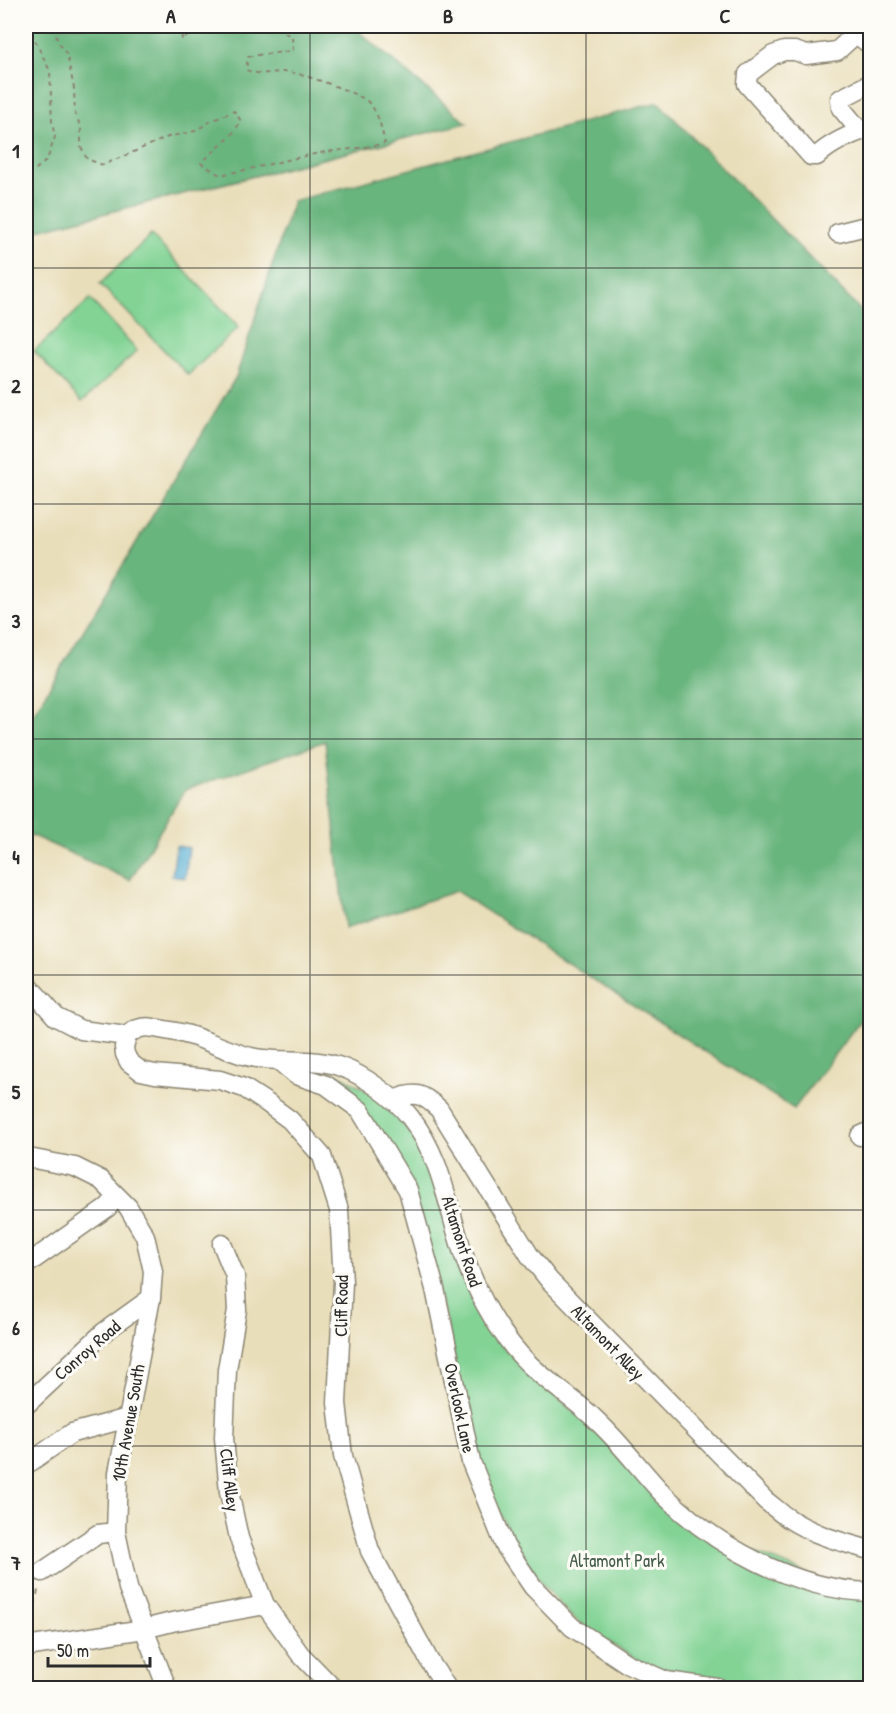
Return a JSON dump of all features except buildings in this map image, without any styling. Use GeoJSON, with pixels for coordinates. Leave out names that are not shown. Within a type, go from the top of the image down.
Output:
{"type":"FeatureCollection","features":[{"type":"Feature","properties":{"kind":"street"},"geometry":{"type":"LineString","coordinates":[[860,33],[837,51],[806,55],[795,51],[784,51],[772,55],[748,74],[747,84],[811,156],[817,156],[847,136],[865,130],[841,108],[840,99],[869,84]]}},
{"type":"Feature","properties":{"kind":"street"},"geometry":{"type":"LineString","coordinates":[[838,233],[870,225]]}},
{"type":"Feature","properties":{"kind":"street","name":"Altamont Road"},"geometry":{"type":"LineString","coordinates":[[26,983],[56,1017],[81,1030],[127,1036],[142,1027],[153,1028],[189,1035],[215,1046],[253,1057],[279,1061],[312,1061],[343,1067],[364,1078],[394,1100],[410,1117],[435,1159],[462,1252],[472,1278],[501,1331],[531,1365],[613,1435],[664,1495],[726,1544],[785,1574],[839,1589],[870,1592]]}},
{"type":"Feature","properties":{"kind":"street","name":"Cliff Road"},"geometry":{"type":"LineString","coordinates":[[127,1036],[125,1054],[129,1062],[141,1071],[220,1080],[244,1088],[290,1120],[322,1156],[339,1210],[343,1282],[338,1403],[343,1456],[369,1551],[445,1688]]}},
{"type":"Feature","properties":{"kind":"street","name":"Overlook Lane"},"geometry":{"type":"LineString","coordinates":[[279,1061],[296,1075],[326,1085],[360,1110],[408,1190],[435,1289],[471,1462],[506,1546],[533,1587],[572,1627],[626,1663],[666,1681],[718,1689]]}},
{"type":"Feature","properties":{"kind":"street","name":"Altamont Alley"},"geometry":{"type":"LineString","coordinates":[[394,1100],[407,1094],[416,1094],[427,1097],[439,1109],[530,1256],[549,1280],[766,1501],[787,1518],[807,1529],[833,1540],[870,1550]]}},
{"type":"Feature","properties":{"kind":"street","name":"10th Avenue South"},"geometry":{"type":"LineString","coordinates":[[26,1160],[34,1159],[75,1167],[101,1180],[128,1207],[145,1236],[153,1271],[151,1298],[118,1473],[116,1532],[128,1588],[167,1689]]}},
{"type":"Feature","properties":{"kind":"street"},"geometry":{"type":"LineString","coordinates":[[26,1265],[107,1208],[117,1197]]}},
{"type":"Feature","properties":{"kind":"street","name":"Cliff Alley"},"geometry":{"type":"LineString","coordinates":[[222,1244],[235,1276],[237,1310],[227,1370],[224,1438],[229,1492],[238,1538],[265,1605],[300,1654],[333,1689]]}},
{"type":"Feature","properties":{"kind":"street","name":"Conroy Road"},"geometry":{"type":"LineString","coordinates":[[26,1406],[104,1332],[151,1298]]}},
{"type":"Feature","properties":{"kind":"street"},"geometry":{"type":"LineString","coordinates":[[26,1465],[72,1433],[128,1418]]}},
{"type":"Feature","properties":{"kind":"street"},"geometry":{"type":"LineString","coordinates":[[42,1572],[98,1534],[116,1532]]}},
{"type":"Feature","properties":{"kind":"street"},"geometry":{"type":"LineString","coordinates":[[26,1647],[144,1629],[265,1605]]}},
{"type":"Feature","properties":{"kind":"path"},"geometry":{"type":"LineString","coordinates":[[26,131],[28,153],[26,162],[29,168],[36,169],[47,160],[55,138],[51,123],[50,71],[28,26]]}},
{"type":"Feature","properties":{"kind":"path"},"geometry":{"type":"LineString","coordinates":[[55,26],[57,40],[67,55],[74,88],[75,114],[81,127],[81,147],[87,159],[103,165],[168,137],[195,131],[210,121],[234,111],[241,121],[231,136],[201,163],[220,175],[324,152],[385,144],[379,118],[366,100],[323,82],[289,72],[256,75],[246,70],[248,57],[293,50],[292,36],[277,28],[263,26]]}},
{"type":"Feature","properties":{"kind":"path"},"geometry":{"type":"LineString","coordinates":[[181,26],[182,40],[205,26]]}},
{"type":"Feature","properties":{"kind":"path"},"geometry":{"type":"LineString","coordinates":[[26,1647],[42,1572]]}},
{"type":"Feature","properties":{"kind":"green space"},"geometry":{"type":"Polygon","coordinates":[[[26,26],[352,26],[467,123],[26,233],[26,26]]]}},
{"type":"Feature","properties":{"kind":"green space"},"geometry":{"type":"Polygon","coordinates":[[[658,102],[870,320],[870,1007],[794,1109],[456,891],[345,928],[325,741],[185,790],[130,880],[26,833],[26,726],[236,377],[293,201],[658,102]]]}},
{"type":"Feature","properties":{"kind":"green space"},"geometry":{"type":"Polygon","coordinates":[[[151,235],[239,327],[188,375],[100,284],[151,235]]]}},
{"type":"Feature","properties":{"kind":"green space"},"geometry":{"type":"Polygon","coordinates":[[[90,299],[137,351],[82,402],[34,351],[90,299]]]}},
{"type":"Feature","properties":{"kind":"green space","name":"Altamont Park"},"geometry":{"type":"Polygon","coordinates":[[[303,1067],[340,1075],[361,1087],[388,1107],[411,1134],[429,1166],[464,1282],[480,1314],[503,1347],[600,1434],[679,1521],[870,1600],[870,1688],[747,1688],[748,1684],[672,1673],[640,1661],[606,1641],[571,1616],[542,1584],[513,1539],[486,1487],[477,1459],[445,1315],[377,1126],[303,1067]]]}},
{"type":"Feature","properties":{"kind":"water"},"geometry":{"type":"Polygon","coordinates":[[[176,846],[189,848],[185,878],[172,876],[176,846]]]}}]}
